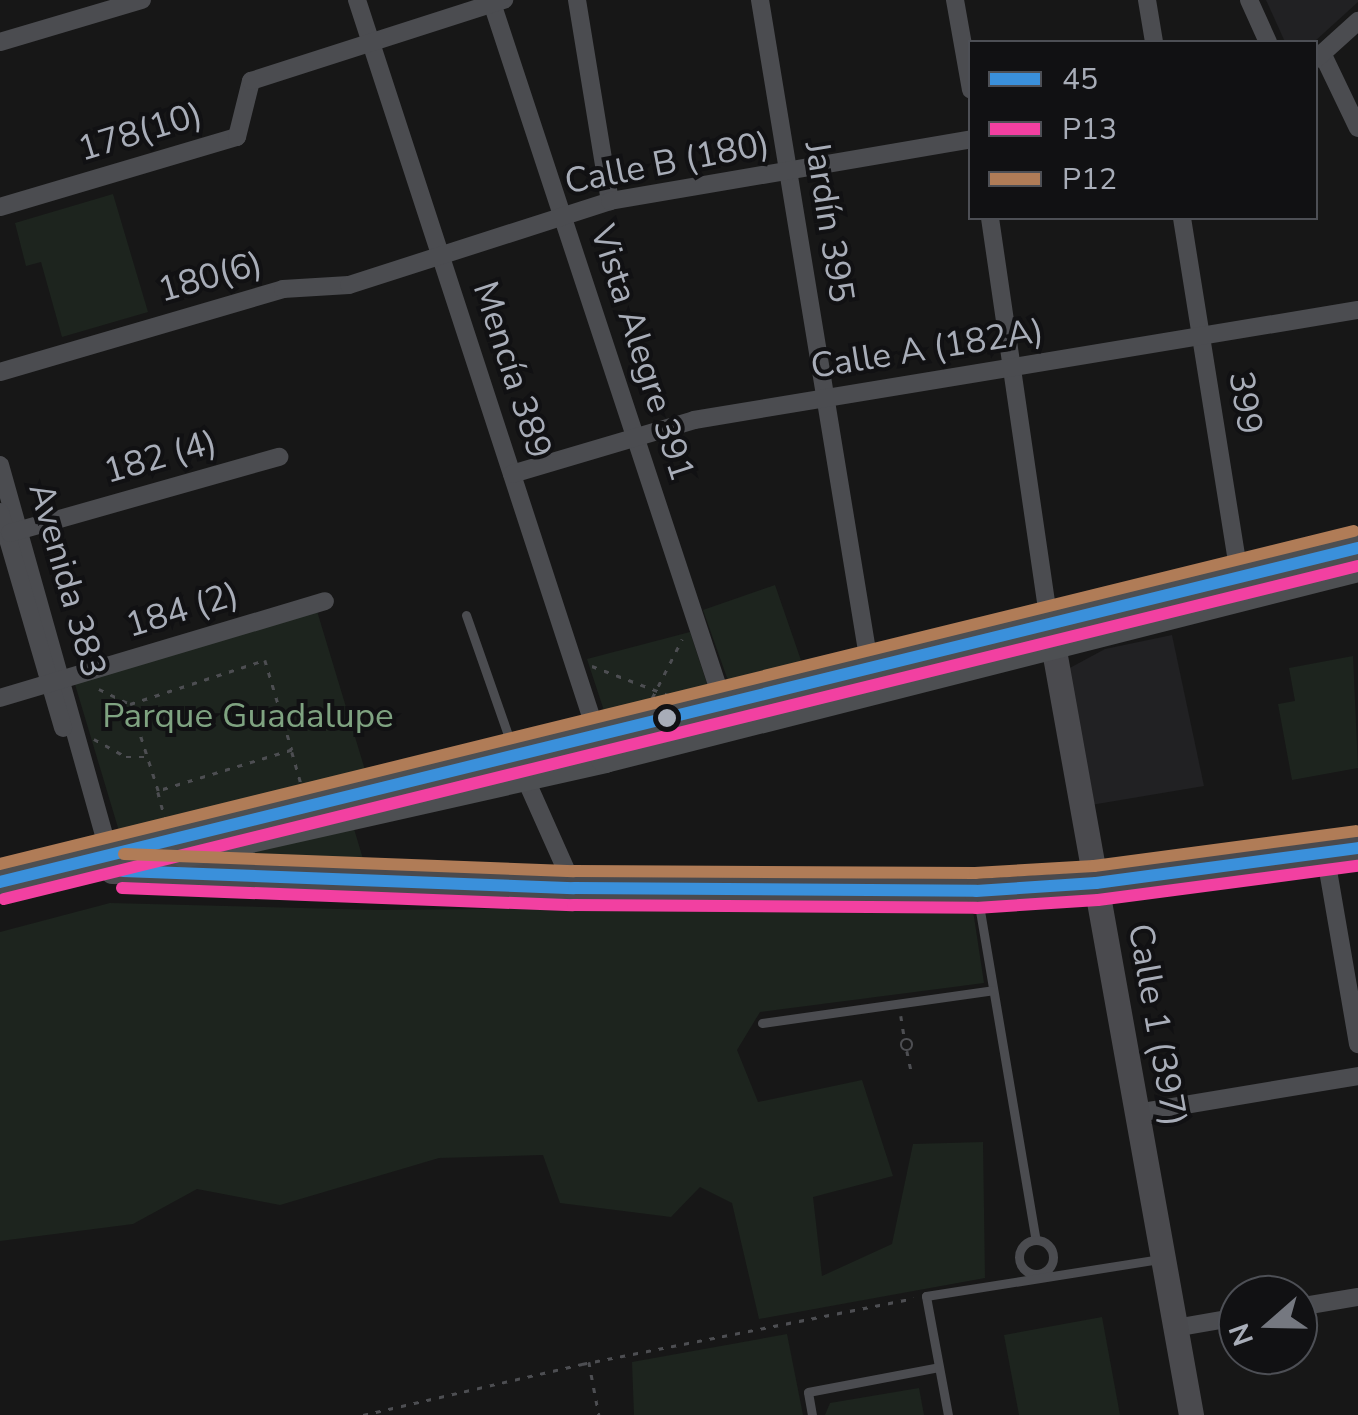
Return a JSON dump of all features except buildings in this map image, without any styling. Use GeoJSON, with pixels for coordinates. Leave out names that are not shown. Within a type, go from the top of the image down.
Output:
{"type":"FeatureCollection","features":[{"type":"Feature","properties":{"kind":"main road"},"geometry":{"type":"LineString","coordinates":[[1241,589],[1358,548]]}},
{"type":"Feature","properties":{"kind":"main road"},"geometry":{"type":"LineString","coordinates":[[0,882],[521,768],[1241,589],[1358,568]]}},
{"type":"Feature","properties":{"kind":"main road","name":"Calle 1 (397)"},"geometry":{"type":"LineString","coordinates":[[1051,638],[1191,1415]]}},
{"type":"Feature","properties":{"kind":"main road"},"geometry":{"type":"LineString","coordinates":[[602,749],[642,727],[728,716]]}},
{"type":"Feature","properties":{"kind":"main road"},"geometry":{"type":"LineString","coordinates":[[0,900],[170,838],[521,768]]}},
{"type":"Feature","properties":{"kind":"main road"},"geometry":{"type":"LineString","coordinates":[[114,856],[215,877],[574,888],[976,891],[1096,883],[1358,848]]}},
{"type":"Feature","properties":{"kind":"street"},"geometry":{"type":"LineString","coordinates":[[0,42],[142,0]]}},
{"type":"Feature","properties":{"kind":"street","name":"Mencía 389"},"geometry":{"type":"LineString","coordinates":[[356,0],[602,749]]}},
{"type":"Feature","properties":{"kind":"street"},"geometry":{"type":"LineString","coordinates":[[577,0],[610,201]]}},
{"type":"Feature","properties":{"kind":"street","name":"Jardín 395"},"geometry":{"type":"LineString","coordinates":[[760,0],[872,681]]}},
{"type":"Feature","properties":{"kind":"street"},"geometry":{"type":"LineString","coordinates":[[955,0],[968,78]]}},
{"type":"Feature","properties":{"kind":"street"},"geometry":{"type":"LineString","coordinates":[[1147,0],[1154,40]]}},
{"type":"Feature","properties":{"kind":"street"},"geometry":{"type":"LineString","coordinates":[[1248,0],[1267,40]]}},
{"type":"Feature","properties":{"kind":"street"},"geometry":{"type":"LineString","coordinates":[[369,39],[496,1]]}},
{"type":"Feature","properties":{"kind":"street","name":"Vista Alegre 391"},"geometry":{"type":"LineString","coordinates":[[496,1],[562,216],[728,716]]}},
{"type":"Feature","properties":{"kind":"street"},"geometry":{"type":"LineString","coordinates":[[1358,21],[1319,57],[1358,128]]}},
{"type":"Feature","properties":{"kind":"street","name":"178(10)"},"geometry":{"type":"LineString","coordinates":[[0,207],[236,137],[251,81],[369,39]]}},
{"type":"Feature","properties":{"kind":"street","name":"Calle B (180)"},"geometry":{"type":"LineString","coordinates":[[441,258],[610,201],[968,139]]}},
{"type":"Feature","properties":{"kind":"street","name":"Calle 1 (397)"},"geometry":{"type":"LineString","coordinates":[[990,220],[1051,638]]}},
{"type":"Feature","properties":{"kind":"street","name":"399"},"geometry":{"type":"LineString","coordinates":[[1182,220],[1241,589]]}},
{"type":"Feature","properties":{"kind":"street","name":"180(6)"},"geometry":{"type":"LineString","coordinates":[[0,372],[283,289],[349,286],[441,258]]}},
{"type":"Feature","properties":{"kind":"street","name":"Calle A (182A)"},"geometry":{"type":"LineString","coordinates":[[512,474],[634,435],[824,398],[1358,310]]}},
{"type":"Feature","properties":{"kind":"street","name":"182 (4)"},"geometry":{"type":"LineString","coordinates":[[8,533],[279,456]]}},
{"type":"Feature","properties":{"kind":"street","name":"Avenida 383"},"geometry":{"type":"LineString","coordinates":[[0,465],[8,533]]}},
{"type":"Feature","properties":{"kind":"street","name":"Avenida 383"},"geometry":{"type":"LineString","coordinates":[[0,512],[114,856]]}},
{"type":"Feature","properties":{"kind":"street","name":"184 (2)"},"geometry":{"type":"LineString","coordinates":[[0,698],[325,600]]}},
{"type":"Feature","properties":{"kind":"street","name":"Avenida 383"},"geometry":{"type":"LineString","coordinates":[[56,681],[72,715],[114,856]]}},
{"type":"Feature","properties":{"kind":"street"},"geometry":{"type":"LineString","coordinates":[[521,768],[574,888]]}},
{"type":"Feature","properties":{"kind":"street"},"geometry":{"type":"LineString","coordinates":[[1325,853],[1358,1044]]}},
{"type":"Feature","properties":{"kind":"street"},"geometry":{"type":"LineString","coordinates":[[1137,1113],[1358,1076]]}},
{"type":"Feature","properties":{"kind":"street"},"geometry":{"type":"LineString","coordinates":[[1318,1304],[1358,1297]]}},
{"type":"Feature","properties":{"kind":"street"},"geometry":{"type":"LineString","coordinates":[[1175,1328],[1218,1320]]}},
{"type":"Feature","properties":{"kind":"lane"},"geometry":{"type":"LineString","coordinates":[[466,615],[521,768]]}},
{"type":"Feature","properties":{"kind":"lane"},"geometry":{"type":"LineString","coordinates":[[976,891],[1036,1240]]}},
{"type":"Feature","properties":{"kind":"lane"},"geometry":{"type":"LineString","coordinates":[[762,1022],[994,990]]}},
{"type":"Feature","properties":{"kind":"lane"},"geometry":{"type":"LineString","coordinates":[[1036,1240],[1050,1248],[1053,1258],[1039,1280],[1027,1272],[1018,1258],[1025,1243],[1036,1240]]}},
{"type":"Feature","properties":{"kind":"lane"},"geometry":{"type":"LineString","coordinates":[[948,1415],[926,1296],[1163,1259]]}},
{"type":"Feature","properties":{"kind":"lane"},"geometry":{"type":"LineString","coordinates":[[812,1415],[808,1392],[939,1367]]}},
{"type":"Feature","properties":{"kind":"path"},"geometry":{"type":"LineString","coordinates":[[642,727],[670,650],[697,624]]}},
{"type":"Feature","properties":{"kind":"path"},"geometry":{"type":"LineString","coordinates":[[572,658],[671,696]]}},
{"type":"Feature","properties":{"kind":"path"},"geometry":{"type":"LineString","coordinates":[[130,704],[265,660],[292,750],[158,791]]}},
{"type":"Feature","properties":{"kind":"path"},"geometry":{"type":"LineString","coordinates":[[56,681],[90,681],[130,704],[170,838]]}},
{"type":"Feature","properties":{"kind":"path"},"geometry":{"type":"LineString","coordinates":[[72,715],[93,738],[126,757],[148,758]]}},
{"type":"Feature","properties":{"kind":"path"},"geometry":{"type":"LineString","coordinates":[[900,1004],[912,1074]]}},
{"type":"Feature","properties":{"kind":"path"},"geometry":{"type":"LineString","coordinates":[[904,1040],[912,1044],[907,1050]]}},
{"type":"Feature","properties":{"kind":"path"},"geometry":{"type":"LineString","coordinates":[[363,1415],[589,1362],[926,1296]]}},
{"type":"Feature","properties":{"kind":"path"},"geometry":{"type":"LineString","coordinates":[[589,1362],[599,1415]]}},
{"type":"Feature","properties":{"kind":"shaded area"},"geometry":{"type":"Polygon","coordinates":[[[1266,0],[1358,0],[1316,40],[1284,40],[1266,0]]]}},
{"type":"Feature","properties":{"kind":"shaded area"},"geometry":{"type":"Polygon","coordinates":[[[1172,635],[1204,786],[1091,805],[1066,670],[1105,649],[1172,635]]]}},
{"type":"Feature","properties":{"kind":"green space"},"geometry":{"type":"Polygon","coordinates":[[[113,194],[148,312],[62,337],[41,262],[26,266],[15,223],[113,194]]]}},
{"type":"Feature","properties":{"kind":"green space"},"geometry":{"type":"Polygon","coordinates":[[[775,585],[804,669],[731,689],[703,610],[775,585]]]}},
{"type":"Feature","properties":{"kind":"green space","name":"Parque Guadalupe"},"geometry":{"type":"Polygon","coordinates":[[[317,611],[365,770],[119,831],[74,681],[317,611]]]}},
{"type":"Feature","properties":{"kind":"green space"},"geometry":{"type":"Polygon","coordinates":[[[690,632],[711,696],[610,729],[587,659],[690,632]]]}},
{"type":"Feature","properties":{"kind":"green space"},"geometry":{"type":"Polygon","coordinates":[[[1353,656],[1358,768],[1292,780],[1278,704],[1295,701],[1289,668],[1353,656]]]}},
{"type":"Feature","properties":{"kind":"green space"},"geometry":{"type":"Polygon","coordinates":[[[352,822],[366,869],[262,869],[244,854],[352,822]]]}},
{"type":"Feature","properties":{"kind":"green space"},"geometry":{"type":"Polygon","coordinates":[[[110,903],[377,910],[972,904],[984,983],[760,1012],[737,1050],[758,1102],[862,1080],[893,1176],[813,1197],[822,1276],[892,1244],[913,1144],[983,1142],[985,1278],[759,1319],[732,1203],[700,1187],[671,1217],[560,1203],[543,1155],[439,1158],[280,1205],[197,1189],[133,1224],[0,1241],[0,932],[110,903]]]}},
{"type":"Feature","properties":{"kind":"green space"},"geometry":{"type":"Polygon","coordinates":[[[1102,1317],[1120,1415],[1019,1415],[1004,1335],[1102,1317]]]}},
{"type":"Feature","properties":{"kind":"green space"},"geometry":{"type":"Polygon","coordinates":[[[787,1334],[803,1415],[634,1415],[632,1362],[787,1334]]]}},
{"type":"Feature","properties":{"kind":"green space"},"geometry":{"type":"Polygon","coordinates":[[[919,1388],[924,1415],[825,1415],[830,1403],[919,1388]]]}},
{"type":"Feature","properties":{"kind":"transit line","name":"P12"},"geometry":{"type":"LineString","coordinates":[[0,864],[1354,531]]}},
{"type":"Feature","properties":{"kind":"transit line","name":"45"},"geometry":{"type":"LineString","coordinates":[[0,882],[1358,548]]}},
{"type":"Feature","properties":{"kind":"transit line","name":"P13"},"geometry":{"type":"LineString","coordinates":[[4,899],[1358,566]]}},
{"type":"Feature","properties":{"kind":"transit line","name":"P12"},"geometry":{"type":"LineString","coordinates":[[124,854],[574,871],[975,873],[1094,866],[1356,831]]}},
{"type":"Feature","properties":{"kind":"transit line","name":"45"},"geometry":{"type":"LineString","coordinates":[[123,871],[574,888],[976,891],[1096,883],[1358,848]]}},
{"type":"Feature","properties":{"kind":"transit line","name":"P13"},"geometry":{"type":"LineString","coordinates":[[122,888],[573,905],[976,908],[1098,900],[1358,866]]}}]}
